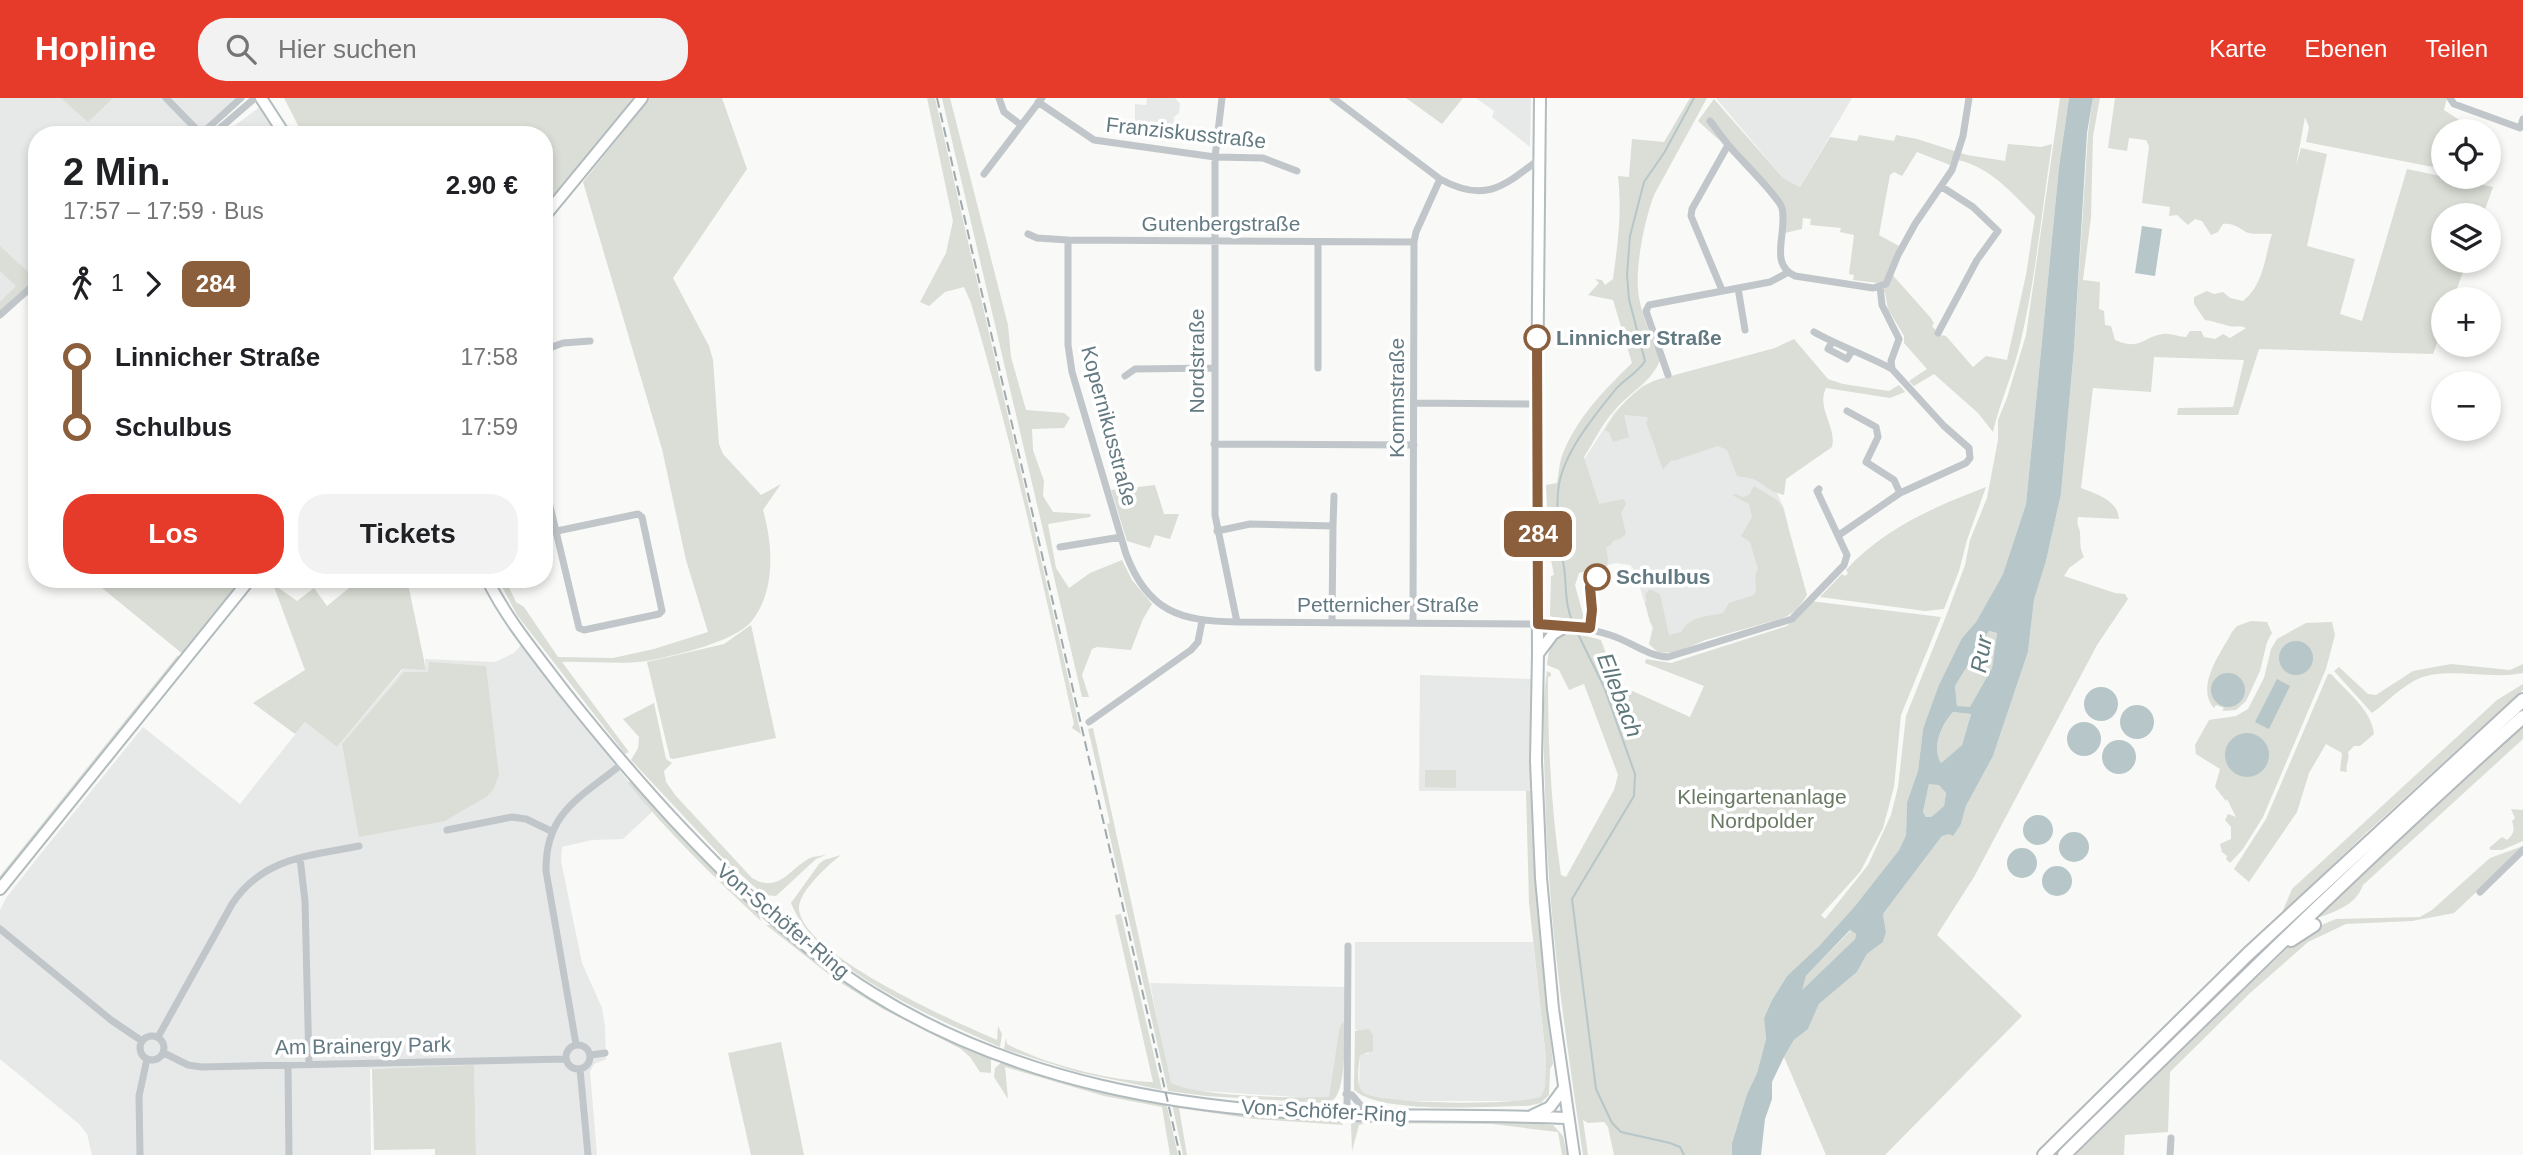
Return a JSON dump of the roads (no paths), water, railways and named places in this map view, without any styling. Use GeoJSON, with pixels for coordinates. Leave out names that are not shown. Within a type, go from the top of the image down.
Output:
{"type":"FeatureCollection","features":[{"type":"Feature","properties":{"kind":"highway"},"geometry":{"type":"LineString","coordinates":[[2044,1155],[2218,984],[2413,799],[2523,700]]}},
{"type":"Feature","properties":{"kind":"highway"},"geometry":{"type":"LineString","coordinates":[[2064,1155],[2256,965],[2437,793],[2523,717]]}},
{"type":"Feature","properties":{"kind":"highway"},"geometry":{"type":"LineString","coordinates":[[2218,984],[2276,915]]}},
{"type":"Feature","properties":{"kind":"highway"},"geometry":{"type":"LineString","coordinates":[[2256,965],[2314,925]]}},
{"type":"Feature","properties":{"kind":"main road"},"geometry":{"type":"LineString","coordinates":[[261,98],[279,126]]}},
{"type":"Feature","properties":{"kind":"main road"},"geometry":{"type":"LineString","coordinates":[[553,207],[642,98]]}},
{"type":"Feature","properties":{"kind":"main road"},"geometry":{"type":"LineString","coordinates":[[1540,98],[1538,654],[1535,761],[1541,878],[1553,1009],[1574,1155]]}},
{"type":"Feature","properties":{"kind":"main road"},"geometry":{"type":"LineString","coordinates":[[0,889],[243,588]]}},
{"type":"Feature","properties":{"kind":"main road","name":"Von-Schöfer-Ring"},"geometry":{"type":"LineString","coordinates":[[493,588],[531,648],[623,763],[710,858],[771,915],[843,973],[874,994],[924,1021],[999,1055],[1082,1082],[1192,1103],[1347,1115],[1569,1118]]}},
{"type":"Feature","properties":{"kind":"main road"},"geometry":{"type":"LineString","coordinates":[[1538,654],[1549,638],[1569,626]]}},
{"type":"Feature","properties":{"kind":"main road"},"geometry":{"type":"LineString","coordinates":[[1528,1116],[1545,1111],[1564,1088]]}},
{"type":"Feature","properties":{"kind":"street"},"geometry":{"type":"LineString","coordinates":[[166,98],[194,126]]}},
{"type":"Feature","properties":{"kind":"street"},"geometry":{"type":"LineString","coordinates":[[210,126],[241,98]]}},
{"type":"Feature","properties":{"kind":"street"},"geometry":{"type":"LineString","coordinates":[[222,126],[255,98]]}},
{"type":"Feature","properties":{"kind":"street"},"geometry":{"type":"LineString","coordinates":[[999,98],[1004,112],[1021,125]]}},
{"type":"Feature","properties":{"kind":"street","name":"Nordstraße"},"geometry":{"type":"LineString","coordinates":[[1222,98],[1215,157],[1214,515],[1237,622]]}},
{"type":"Feature","properties":{"kind":"street"},"geometry":{"type":"LineString","coordinates":[[1333,98],[1440,179],[1470,191],[1485,192],[1500,188],[1538,160]]}},
{"type":"Feature","properties":{"kind":"street"},"geometry":{"type":"LineString","coordinates":[[1710,121],[1782,207],[1780,260],[1787,273],[1873,288],[1880,287],[1890,279],[1898,255],[1926,206],[1942,187],[1957,158],[1969,98]]}},
{"type":"Feature","properties":{"kind":"street"},"geometry":{"type":"LineString","coordinates":[[2450,98],[2454,104],[2520,128],[2523,119]]}},
{"type":"Feature","properties":{"kind":"street"},"geometry":{"type":"LineString","coordinates":[[984,174],[1040,100]]}},
{"type":"Feature","properties":{"kind":"street","name":"Franziskusstraße"},"geometry":{"type":"LineString","coordinates":[[1040,100],[1094,140],[1215,157],[1263,158],[1297,172]]}},
{"type":"Feature","properties":{"kind":"street"},"geometry":{"type":"LineString","coordinates":[[1722,290],[1691,216],[1692,209],[1728,145]]}},
{"type":"Feature","properties":{"kind":"street","name":"Kommstraße"},"geometry":{"type":"LineString","coordinates":[[1413,623],[1414,242],[1440,179]]}},
{"type":"Feature","properties":{"kind":"street"},"geometry":{"type":"LineString","coordinates":[[1938,333],[1977,260],[1998,231],[1973,207],[1942,187]]}},
{"type":"Feature","properties":{"kind":"street","name":"Gutenbergstraße"},"geometry":{"type":"LineString","coordinates":[[1028,234],[1037,238],[1068,240],[1414,242]]}},
{"type":"Feature","properties":{"kind":"street","name":"Kopernikusstraße"},"geometry":{"type":"LineString","coordinates":[[1068,240],[1068,345],[1072,372],[1133,572],[1145,589],[1173,612],[1202,621],[1237,622]]}},
{"type":"Feature","properties":{"kind":"street"},"geometry":{"type":"LineString","coordinates":[[1318,242],[1318,368]]}},
{"type":"Feature","properties":{"kind":"street"},"geometry":{"type":"LineString","coordinates":[[1668,375],[1646,311],[1652,303],[1770,282],[1787,273]]}},
{"type":"Feature","properties":{"kind":"street"},"geometry":{"type":"LineString","coordinates":[[1880,287],[1882,305],[1899,339],[1891,361],[1892,369]]}},
{"type":"Feature","properties":{"kind":"street"},"geometry":{"type":"LineString","coordinates":[[1738,288],[1745,330]]}},
{"type":"Feature","properties":{"kind":"street"},"geometry":{"type":"LineString","coordinates":[[0,315],[28,290]]}},
{"type":"Feature","properties":{"kind":"street"},"geometry":{"type":"LineString","coordinates":[[1814,332],[1892,369],[1944,426],[1969,448],[1970,453],[1966,463],[1900,493],[1839,535],[1816,491],[1819,489]]}},
{"type":"Feature","properties":{"kind":"street"},"geometry":{"type":"LineString","coordinates":[[553,347],[563,343],[590,341]]}},
{"type":"Feature","properties":{"kind":"street"},"geometry":{"type":"LineString","coordinates":[[1125,376],[1135,369],[1215,368]]}},
{"type":"Feature","properties":{"kind":"street"},"geometry":{"type":"LineString","coordinates":[[1415,403],[1537,404]]}},
{"type":"Feature","properties":{"kind":"street"},"geometry":{"type":"LineString","coordinates":[[1847,411],[1876,427],[1878,437],[1866,462],[1894,480],[1900,493]]}},
{"type":"Feature","properties":{"kind":"street"},"geometry":{"type":"LineString","coordinates":[[1214,444],[1414,445]]}},
{"type":"Feature","properties":{"kind":"street"},"geometry":{"type":"LineString","coordinates":[[1332,623],[1334,496]]}},
{"type":"Feature","properties":{"kind":"street"},"geometry":{"type":"LineString","coordinates":[[553,516],[579,628],[584,630],[659,614],[662,611],[642,517],[638,514],[557,531]]}},
{"type":"Feature","properties":{"kind":"street"},"geometry":{"type":"LineString","coordinates":[[1217,531],[1250,524],[1333,526]]}},
{"type":"Feature","properties":{"kind":"street","name":"Petternicher Straße"},"geometry":{"type":"LineString","coordinates":[[1237,622],[1538,624],[1582,627],[1668,657],[1791,619],[1846,562],[1847,555],[1839,535]]}},
{"type":"Feature","properties":{"kind":"street","name":"Kopernikusstraße"},"geometry":{"type":"LineString","coordinates":[[1059,547],[1121,537]]}},
{"type":"Feature","properties":{"kind":"street"},"geometry":{"type":"LineString","coordinates":[[1090,722],[1191,650],[1198,642],[1202,621]]}},
{"type":"Feature","properties":{"kind":"street"},"geometry":{"type":"LineString","coordinates":[[576,1044],[546,871],[545,851],[551,831],[565,811],[623,763]]}},
{"type":"Feature","properties":{"kind":"street"},"geometry":{"type":"LineString","coordinates":[[447,830],[512,817],[526,819],[551,831]]}},
{"type":"Feature","properties":{"kind":"street"},"geometry":{"type":"LineString","coordinates":[[158,1037],[239,894],[259,874],[273,865],[359,846]]}},
{"type":"Feature","properties":{"kind":"street"},"geometry":{"type":"LineString","coordinates":[[2480,892],[2523,850]]}},
{"type":"Feature","properties":{"kind":"street"},"geometry":{"type":"LineString","coordinates":[[300,858],[305,901],[309,1065]]}},
{"type":"Feature","properties":{"kind":"street"},"geometry":{"type":"LineString","coordinates":[[0,929],[111,1020],[142,1041]]}},
{"type":"Feature","properties":{"kind":"street"},"geometry":{"type":"LineString","coordinates":[[1347,1115],[1348,946]]}},
{"type":"Feature","properties":{"kind":"street"},"geometry":{"type":"LineString","coordinates":[[151,1036],[158,1037],[163,1042],[164,1054],[158,1059],[147,1059],[141,1053],[142,1041],[151,1036]]}},
{"type":"Feature","properties":{"kind":"street"},"geometry":{"type":"LineString","coordinates":[[576,1044],[586,1047],[590,1055],[589,1063],[580,1069],[569,1066],[566,1059],[567,1051],[576,1044]]}},
{"type":"Feature","properties":{"kind":"street"},"geometry":{"type":"LineString","coordinates":[[590,1055],[605,1053]]}},
{"type":"Feature","properties":{"kind":"street","name":"Am Brainergy Park"},"geometry":{"type":"LineString","coordinates":[[164,1054],[188,1065],[201,1067],[566,1059]]}},
{"type":"Feature","properties":{"kind":"street"},"geometry":{"type":"LineString","coordinates":[[140,1155],[139,1096],[147,1059]]}},
{"type":"Feature","properties":{"kind":"street"},"geometry":{"type":"LineString","coordinates":[[288,1066],[289,1155]]}},
{"type":"Feature","properties":{"kind":"street"},"geometry":{"type":"LineString","coordinates":[[580,1069],[588,1155]]}},
{"type":"Feature","properties":{"kind":"street"},"geometry":{"type":"LineString","coordinates":[[1346,1094],[1352,1095],[1368,1114]]}},
{"type":"Feature","properties":{"kind":"street"},"geometry":{"type":"LineString","coordinates":[[2170,1155],[2171,1139]]}},
{"type":"Feature","properties":{"kind":"waterway","name":"Ellebach"},"geometry":{"type":"LineString","coordinates":[[1574,625],[1567,603],[1558,530],[1557,501],[1560,478],[1565,464],[1588,425],[1615,390],[1645,361],[1629,299],[1627,275],[1630,236],[1644,182],[1664,153],[1694,98]]}},
{"type":"Feature","properties":{"kind":"waterway","name":"Ellebach"},"geometry":{"type":"LineString","coordinates":[[1576,630],[1604,687],[1635,774],[1634,796],[1572,899],[1596,1089],[1612,1123],[1621,1132],[1670,1143],[1680,1147],[1684,1155]]}},
{"type":"Feature","properties":{"kind":"railway"},"geometry":{"type":"LineString","coordinates":[[937,98],[1180,1155]]}},
{"type":"Feature","properties":{"kind":"place","name":"Linnicher Straße"},"geometry":{"type":"Point","coordinates":[1537,338]}},
{"type":"Feature","properties":{"kind":"place","name":"Schulbus"},"geometry":{"type":"Point","coordinates":[1597,577]}},
{"type":"Feature","properties":{"kind":"water label","name":"Rur"},"geometry":{"type":"Point","coordinates":[1981,654]}},
{"type":"Feature","properties":{"kind":"park label","name":"Kleingartenanlage Nordpolder"},"geometry":{"type":"Point","coordinates":[1762,809]}}]}
